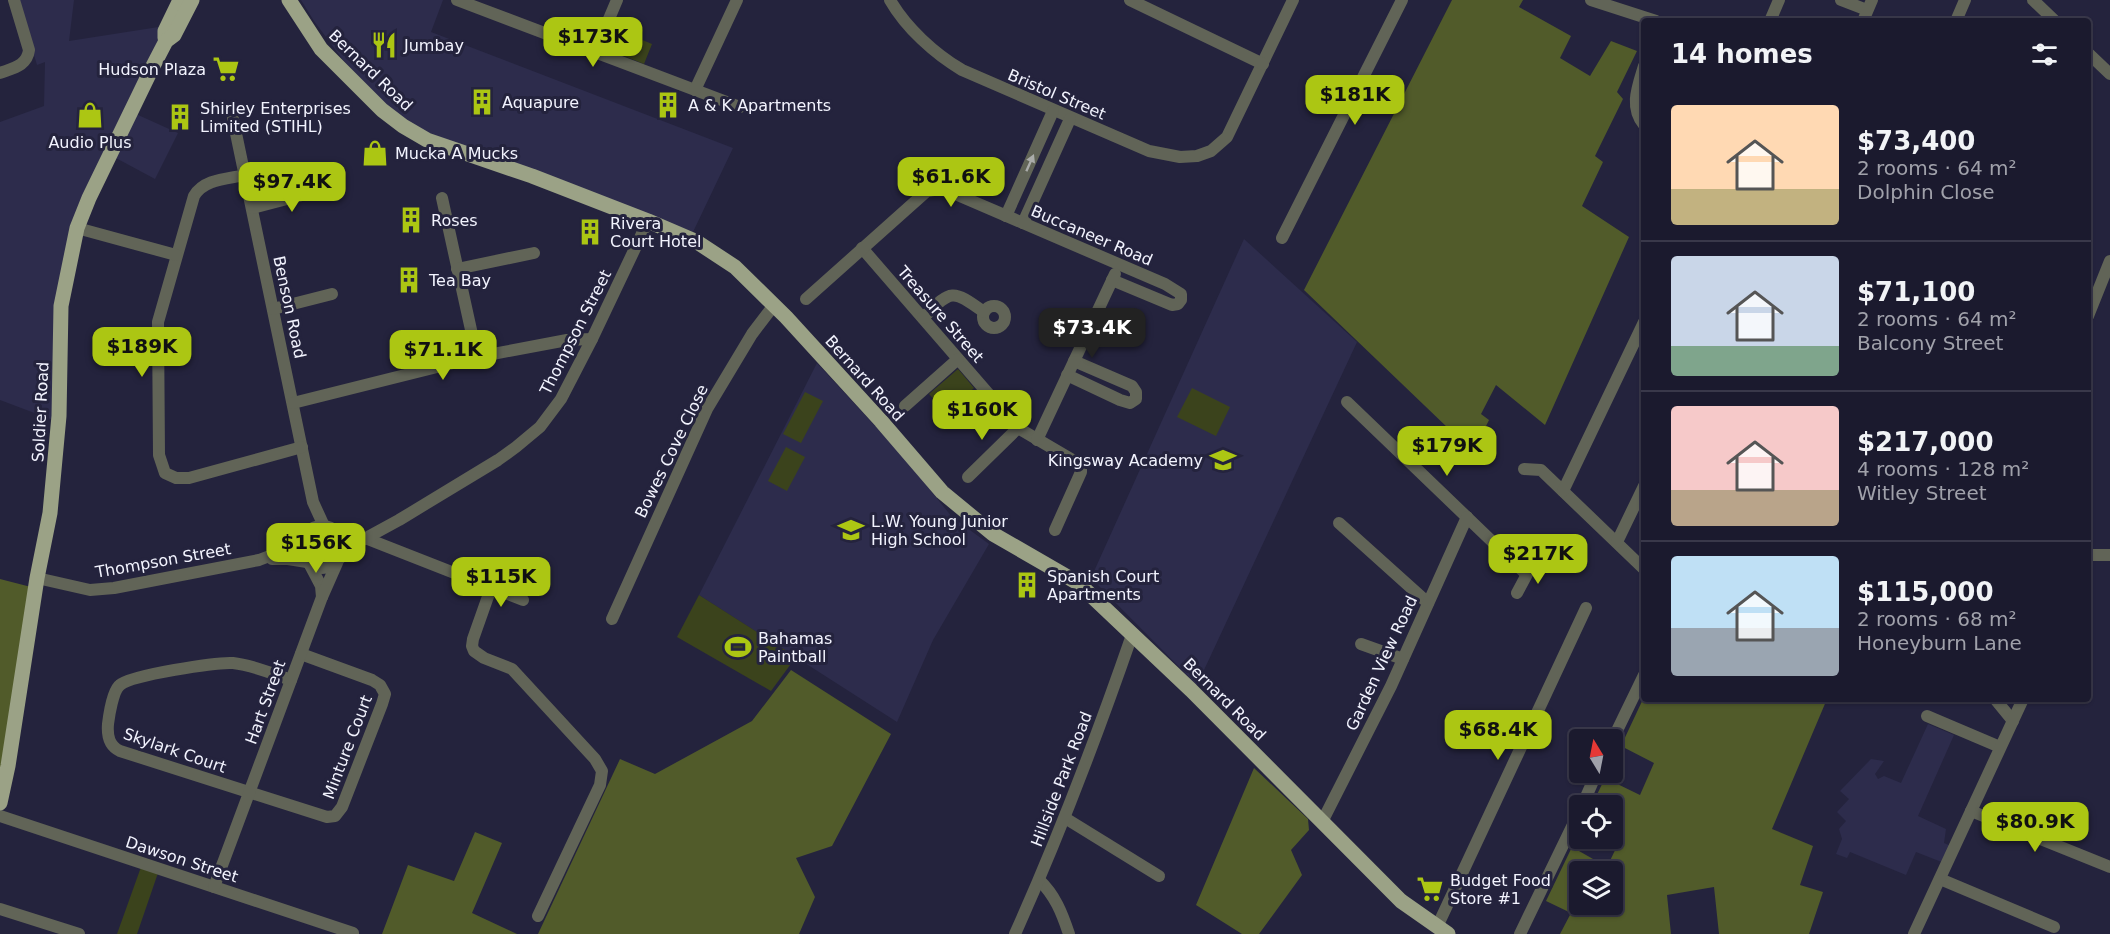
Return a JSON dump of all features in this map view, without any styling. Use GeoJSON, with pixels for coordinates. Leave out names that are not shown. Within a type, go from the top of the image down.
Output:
{"type":"FeatureCollection","features":[{"type":"Feature","properties":{"kind":"main road","name":"Soldier Road"},"geometry":{"type":"LineString","coordinates":[[166,41],[165,31],[180,0]]}},
{"type":"Feature","properties":{"kind":"main road","name":"Soldier Road"},"geometry":{"type":"LineString","coordinates":[[0,803],[50,513],[56,459],[61,306],[77,228],[88,198],[166,41],[174,35],[192,0]]}},
{"type":"Feature","properties":{"kind":"main road","name":"Bernard Road"},"geometry":{"type":"LineString","coordinates":[[289,0],[321,49],[382,110],[403,126],[427,140],[532,176],[648,221],[697,242],[735,267],[774,305],[881,421],[942,492],[993,534],[1078,583],[1191,690],[1401,901],[1442,930]]}},
{"type":"Feature","properties":{"kind":"street"},"geometry":{"type":"LineString","coordinates":[[0,73],[22,64],[28,56],[29,50],[14,0]]}},
{"type":"Feature","properties":{"kind":"street"},"geometry":{"type":"LineString","coordinates":[[456,0],[740,107]]}},
{"type":"Feature","properties":{"kind":"street"},"geometry":{"type":"LineString","coordinates":[[595,52],[617,0]]}},
{"type":"Feature","properties":{"kind":"street"},"geometry":{"type":"LineString","coordinates":[[694,90],[737,0]]}},
{"type":"Feature","properties":{"kind":"street","name":"Bristol Street"},"geometry":{"type":"LineString","coordinates":[[890,0],[918,34],[953,65],[1070,119],[1149,151],[1180,157],[1197,156],[1211,151],[1223,142],[1231,132],[1263,64]]}},
{"type":"Feature","properties":{"kind":"street"},"geometry":{"type":"LineString","coordinates":[[1130,0],[1263,64],[1293,0]]}},
{"type":"Feature","properties":{"kind":"street"},"geometry":{"type":"LineString","coordinates":[[1282,238],[1401,0]]}},
{"type":"Feature","properties":{"kind":"street"},"geometry":{"type":"LineString","coordinates":[[1591,0],[1647,18]]}},
{"type":"Feature","properties":{"kind":"street"},"geometry":{"type":"LineString","coordinates":[[1771,18],[1779,0]]}},
{"type":"Feature","properties":{"kind":"street"},"geometry":{"type":"LineString","coordinates":[[1840,0],[1867,10]]}},
{"type":"Feature","properties":{"kind":"street"},"geometry":{"type":"LineString","coordinates":[[1957,18],[1965,0]]}},
{"type":"Feature","properties":{"kind":"street"},"geometry":{"type":"LineString","coordinates":[[2032,0],[2052,18]]}},
{"type":"Feature","properties":{"kind":"street"},"geometry":{"type":"LineString","coordinates":[[2091,56],[2110,74]]}},
{"type":"Feature","properties":{"kind":"street"},"geometry":{"type":"LineString","coordinates":[[1641,75],[1635,94],[1635,109],[1641,120]]}},
{"type":"Feature","properties":{"kind":"street"},"geometry":{"type":"LineString","coordinates":[[1006,216],[1053,111]]}},
{"type":"Feature","properties":{"kind":"street","name":"Benson Road"},"geometry":{"type":"LineString","coordinates":[[233,119],[313,502]]}},
{"type":"Feature","properties":{"kind":"street"},"geometry":{"type":"LineString","coordinates":[[1023,223],[1070,119]]}},
{"type":"Feature","properties":{"kind":"street"},"geometry":{"type":"LineString","coordinates":[[245,175],[207,184],[197,191],[176,255],[160,309],[157,334],[158,446],[163,468],[170,476],[189,478],[302,447]]}},
{"type":"Feature","properties":{"kind":"street"},"geometry":{"type":"LineString","coordinates":[[252,208],[325,189]]}},
{"type":"Feature","properties":{"kind":"street","name":"Buccaneer Road"},"geometry":{"type":"LineString","coordinates":[[807,299],[931,189],[945,190],[1119,264],[1178,291],[1181,294],[1181,300],[1178,304],[1172,305],[1112,280]]}},
{"type":"Feature","properties":{"kind":"street"},"geometry":{"type":"LineString","coordinates":[[442,198],[477,357]]}},
{"type":"Feature","properties":{"kind":"street","name":"Thompson Street"},"geometry":{"type":"LineString","coordinates":[[344,550],[488,466],[530,436],[550,415],[561,399],[592,339],[648,221]]}},
{"type":"Feature","properties":{"kind":"street"},"geometry":{"type":"LineString","coordinates":[[77,228],[176,255]]}},
{"type":"Feature","properties":{"kind":"street","name":"Treasure Street"},"geometry":{"type":"LineString","coordinates":[[862,248],[1018,428],[1078,463],[1081,468],[1055,530]]}},
{"type":"Feature","properties":{"kind":"street"},"geometry":{"type":"LineString","coordinates":[[458,269],[534,252]]}},
{"type":"Feature","properties":{"kind":"street"},"geometry":{"type":"LineString","coordinates":[[2091,309],[2107,277],[2110,261]]}},
{"type":"Feature","properties":{"kind":"street"},"geometry":{"type":"LineString","coordinates":[[1037,440],[1119,264]]}},
{"type":"Feature","properties":{"kind":"street"},"geometry":{"type":"LineString","coordinates":[[273,309],[332,294]]}},
{"type":"Feature","properties":{"kind":"street"},"geometry":{"type":"LineString","coordinates":[[922,318],[943,298],[950,295],[964,298],[984,312]]}},
{"type":"Feature","properties":{"kind":"street","name":"Bowes Cove Close"},"geometry":{"type":"LineString","coordinates":[[612,619],[707,409],[752,334],[774,305]]}},
{"type":"Feature","properties":{"kind":"street"},"geometry":{"type":"LineString","coordinates":[[1563,491],[1641,328]]}},
{"type":"Feature","properties":{"kind":"street"},"geometry":{"type":"LineString","coordinates":[[293,403],[477,357],[567,340],[592,339]]}},
{"type":"Feature","properties":{"kind":"street"},"geometry":{"type":"LineString","coordinates":[[906,406],[958,359]]}},
{"type":"Feature","properties":{"kind":"street"},"geometry":{"type":"LineString","coordinates":[[1067,375],[1120,400],[1130,403],[1136,399],[1136,392],[1132,386],[1074,361]]}},
{"type":"Feature","properties":{"kind":"street"},"geometry":{"type":"LineString","coordinates":[[1347,402],[1467,517],[1530,568],[1517,593]]}},
{"type":"Feature","properties":{"kind":"street"},"geometry":{"type":"LineString","coordinates":[[968,477],[1018,428]]}},
{"type":"Feature","properties":{"kind":"street"},"geometry":{"type":"LineString","coordinates":[[1524,469],[1541,470],[1641,566]]}},
{"type":"Feature","properties":{"kind":"street"},"geometry":{"type":"LineString","coordinates":[[1617,542],[1641,492]]}},
{"type":"Feature","properties":{"kind":"street"},"geometry":{"type":"LineString","coordinates":[[313,502],[324,526]]}},
{"type":"Feature","properties":{"kind":"street"},"geometry":{"type":"LineString","coordinates":[[311,530],[313,502]]}},
{"type":"Feature","properties":{"kind":"street","name":"Garden View Road"},"geometry":{"type":"LineString","coordinates":[[1322,822],[1403,659],[1467,517]]}},
{"type":"Feature","properties":{"kind":"street"},"geometry":{"type":"LineString","coordinates":[[1339,523],[1428,603]]}},
{"type":"Feature","properties":{"kind":"street"},"geometry":{"type":"LineString","coordinates":[[324,526],[341,536],[344,550],[337,563],[323,569],[288,559],[259,560],[288,549],[302,540],[311,530],[324,526]]}},
{"type":"Feature","properties":{"kind":"street"},"geometry":{"type":"LineString","coordinates":[[341,536],[364,538],[523,600]]}},
{"type":"Feature","properties":{"kind":"street"},"geometry":{"type":"LineString","coordinates":[[302,540],[302,554],[321,586],[322,597]]}},
{"type":"Feature","properties":{"kind":"street"},"geometry":{"type":"LineString","coordinates":[[2091,555],[2110,555]]}},
{"type":"Feature","properties":{"kind":"street","name":"Thompson Street"},"geometry":{"type":"LineString","coordinates":[[37,578],[82,589],[114,588],[259,560]]}},
{"type":"Feature","properties":{"kind":"street","name":"Hart Street"},"geometry":{"type":"LineString","coordinates":[[214,887],[322,597],[337,563]]}},
{"type":"Feature","properties":{"kind":"street"},"geometry":{"type":"LineString","coordinates":[[491,588],[472,646],[474,651],[484,658],[512,669],[595,759],[602,771],[600,785],[538,916]]}},
{"type":"Feature","properties":{"kind":"street"},"geometry":{"type":"LineString","coordinates":[[1442,930],[1586,608]]}},
{"type":"Feature","properties":{"kind":"street","name":"Hillside Park Road"},"geometry":{"type":"LineString","coordinates":[[1015,934],[1065,818],[1132,634]]}},
{"type":"Feature","properties":{"kind":"street"},"geometry":{"type":"LineString","coordinates":[[1361,644],[1403,659]]}},
{"type":"Feature","properties":{"kind":"street","name":"Minture Court"},"geometry":{"type":"LineString","coordinates":[[250,792],[327,817],[335,816],[342,807],[382,704],[385,694],[380,685],[372,680],[301,654]]}},
{"type":"Feature","properties":{"kind":"street","name":"Skylark Court"},"geometry":{"type":"LineString","coordinates":[[250,792],[113,747],[108,730],[117,688],[125,682],[141,677],[227,663],[246,666],[291,680]]}},
{"type":"Feature","properties":{"kind":"street"},"geometry":{"type":"LineString","coordinates":[[1618,729],[1641,681]]}},
{"type":"Feature","properties":{"kind":"street"},"geometry":{"type":"LineString","coordinates":[[1997,702],[2013,721]]}},
{"type":"Feature","properties":{"kind":"street"},"geometry":{"type":"LineString","coordinates":[[1914,934],[2022,702]]}},
{"type":"Feature","properties":{"kind":"street"},"geometry":{"type":"LineString","coordinates":[[1927,716],[2000,747]]}},
{"type":"Feature","properties":{"kind":"street"},"geometry":{"type":"LineString","coordinates":[[1971,811],[2110,867]]}},
{"type":"Feature","properties":{"kind":"street","name":"Dawson Street"},"geometry":{"type":"LineString","coordinates":[[0,816],[353,933]]}},
{"type":"Feature","properties":{"kind":"street"},"geometry":{"type":"LineString","coordinates":[[1065,818],[1159,876]]}},
{"type":"Feature","properties":{"kind":"street"},"geometry":{"type":"LineString","coordinates":[[1520,934],[1569,833]]}},
{"type":"Feature","properties":{"kind":"street"},"geometry":{"type":"LineString","coordinates":[[1039,879],[1050,891],[1069,934]]}},
{"type":"Feature","properties":{"kind":"street"},"geometry":{"type":"LineString","coordinates":[[1940,879],[2054,927]]}},
{"type":"Feature","properties":{"kind":"street"},"geometry":{"type":"LineString","coordinates":[[0,909],[79,934]]}},
{"type":"Feature","properties":{"kind":"shaded area"},"geometry":{"type":"Polygon","coordinates":[[[18,0],[74,0],[69,41],[165,26],[74,221],[53,420],[0,400],[0,122],[44,106],[45,62],[37,65],[18,0]]]}},
{"type":"Feature","properties":{"kind":"shaded area"},"geometry":{"type":"Polygon","coordinates":[[[301,0],[443,0],[431,32],[733,148],[693,232],[428,133],[390,109],[343,60],[301,0]]]}},
{"type":"Feature","properties":{"kind":"shaded area"},"geometry":{"type":"Polygon","coordinates":[[[136,114],[178,133],[155,179],[114,157],[136,114]]]}},
{"type":"Feature","properties":{"kind":"shaded area","name":"Kingsway Academy"},"geometry":{"type":"Polygon","coordinates":[[[1244,239],[1357,342],[1197,685],[1091,578],[1244,239]]]}},
{"type":"Feature","properties":{"kind":"shaded area","name":"L.W. Young Junior High School"},"geometry":{"type":"Polygon","coordinates":[[[817,363],[901,454],[952,517],[989,544],[933,640],[897,722],[699,595],[817,363]]]}},
{"type":"Feature","properties":{"kind":"shaded area"},"geometry":{"type":"Polygon","coordinates":[[[1928,724],[1954,735],[1918,816],[1946,829],[1944,843],[1951,846],[1944,863],[1916,852],[1906,875],[1850,852],[1847,858],[1836,854],[1842,839],[1839,829],[1846,821],[1837,812],[1849,799],[1840,791],[1871,759],[1884,761],[1875,774],[1878,779],[1884,776],[1901,783],[1928,724]]]}},
{"type":"Feature","properties":{"kind":"green space"},"geometry":{"type":"Polygon","coordinates":[[[1452,0],[1523,0],[1519,7],[1571,36],[1560,58],[1590,76],[1611,41],[1637,51],[1617,92],[1623,99],[1595,156],[1603,162],[1582,206],[1629,237],[1545,425],[1496,385],[1481,414],[1489,420],[1473,452],[1304,290],[1452,0]]]}},
{"type":"Feature","properties":{"kind":"green space"},"geometry":{"type":"Polygon","coordinates":[[[613,18],[643,30],[640,39],[652,44],[644,64],[609,50],[604,40],[613,18]]]}},
{"type":"Feature","properties":{"kind":"green space"},"geometry":{"type":"Polygon","coordinates":[[[958,369],[974,388],[946,413],[929,394],[958,369]]]}},
{"type":"Feature","properties":{"kind":"green space"},"geometry":{"type":"Polygon","coordinates":[[[1192,388],[1230,407],[1216,436],[1177,417],[1192,388]]]}},
{"type":"Feature","properties":{"kind":"green space"},"geometry":{"type":"Polygon","coordinates":[[[805,392],[823,401],[801,443],[783,434],[805,392]]]}},
{"type":"Feature","properties":{"kind":"green space"},"geometry":{"type":"Polygon","coordinates":[[[786,447],[805,457],[787,491],[768,481],[786,447]]]}},
{"type":"Feature","properties":{"kind":"green space"},"geometry":{"type":"Polygon","coordinates":[[[0,579],[31,587],[0,774],[0,579]]]}},
{"type":"Feature","properties":{"kind":"green space","name":"Bahamas Paintball"},"geometry":{"type":"Polygon","coordinates":[[[699,595],[796,657],[771,691],[677,637],[699,595]]]}},
{"type":"Feature","properties":{"kind":"green space"},"geometry":{"type":"Polygon","coordinates":[[[791,670],[891,734],[832,846],[796,858],[815,897],[799,934],[538,934],[620,759],[655,774],[752,721],[791,670]]]}},
{"type":"Feature","properties":{"kind":"green space"},"geometry":{"type":"Polygon","coordinates":[[[1642,702],[1826,702],[1772,829],[1813,846],[1800,885],[1823,892],[1809,934],[1719,934],[1714,887],[1667,895],[1671,934],[1560,934],[1570,915],[1623,915],[1623,861],[1610,861],[1616,849],[1623,849],[1623,795],[1597,795],[1603,783],[1615,783],[1640,795],[1654,763],[1623,747],[1623,742],[1642,702]]]}},
{"type":"Feature","properties":{"kind":"green space"},"geometry":{"type":"Polygon","coordinates":[[[1254,768],[1308,819],[1309,830],[1291,850],[1302,875],[1259,934],[1242,934],[1196,905],[1254,768]]]}},
{"type":"Feature","properties":{"kind":"green space"},"geometry":{"type":"Polygon","coordinates":[[[475,832],[502,843],[472,913],[517,934],[382,934],[408,865],[454,881],[475,832]]]}},
{"type":"Feature","properties":{"kind":"green space"},"geometry":{"type":"Polygon","coordinates":[[[1571,849],[1576,849],[1596,861],[1569,861],[1569,912],[1546,901],[1571,849]]]}},
{"type":"Feature","properties":{"kind":"green space"},"geometry":{"type":"Polygon","coordinates":[[[141,867],[158,873],[137,934],[117,934],[141,867]]]}},
{"type":"Feature","properties":{"kind":"place","name":"Jumbay"},"geometry":{"type":"Point","coordinates":[384,45]}},
{"type":"Feature","properties":{"kind":"place","name":"Hudson Plaza"},"geometry":{"type":"Point","coordinates":[226,69]}},
{"type":"Feature","properties":{"kind":"place","name":"Aquapure"},"geometry":{"type":"Point","coordinates":[482,102]}},
{"type":"Feature","properties":{"kind":"place","name":"A & K Apartments"},"geometry":{"type":"Point","coordinates":[668,105]}},
{"type":"Feature","properties":{"kind":"place","name":"Audio Plus"},"geometry":{"type":"Point","coordinates":[90,115]}},
{"type":"Feature","properties":{"kind":"place","name":"Shirley Enterprises Limited (STIHL)"},"geometry":{"type":"Point","coordinates":[180,117]}},
{"type":"Feature","properties":{"kind":"place","name":"Mucka A Mucks"},"geometry":{"type":"Point","coordinates":[375,153]}},
{"type":"Feature","properties":{"kind":"place","name":"Roses"},"geometry":{"type":"Point","coordinates":[411,220]}},
{"type":"Feature","properties":{"kind":"place","name":"Rivera Court Hotel"},"geometry":{"type":"Point","coordinates":[590,232]}},
{"type":"Feature","properties":{"kind":"place","name":"Tea Bay"},"geometry":{"type":"Point","coordinates":[409,280]}},
{"type":"Feature","properties":{"kind":"place","name":"Kingsway Academy"},"geometry":{"type":"Point","coordinates":[1223,460]}},
{"type":"Feature","properties":{"kind":"place","name":"L.W. Young Junior High School"},"geometry":{"type":"Point","coordinates":[851,530]}},
{"type":"Feature","properties":{"kind":"place","name":"Spanish Court Apartments"},"geometry":{"type":"Point","coordinates":[1027,585]}},
{"type":"Feature","properties":{"kind":"place","name":"Bahamas Paintball"},"geometry":{"type":"Point","coordinates":[738,647]}},
{"type":"Feature","properties":{"kind":"place","name":"Budget Food Store #1"},"geometry":{"type":"Point","coordinates":[1430,889]}}]}
